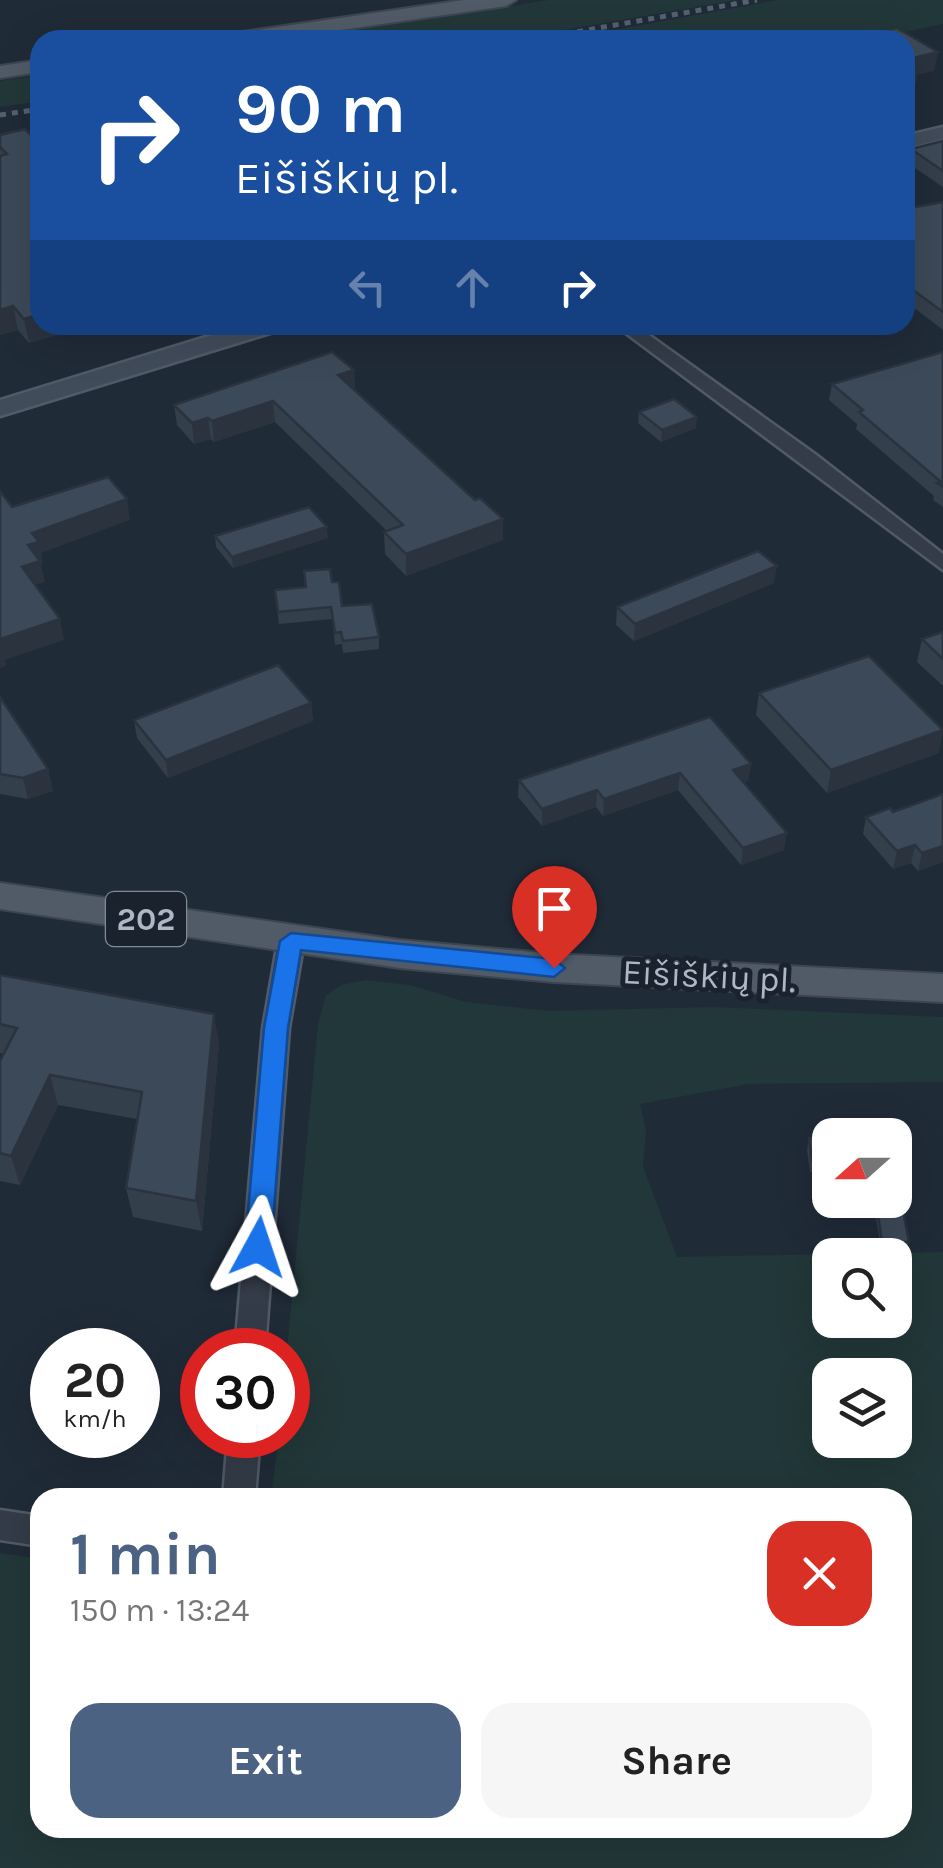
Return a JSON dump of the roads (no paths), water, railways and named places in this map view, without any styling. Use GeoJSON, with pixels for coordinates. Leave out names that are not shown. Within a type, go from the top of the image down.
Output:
{"type":"FeatureCollection","features":[{"type":"Feature","properties":{"kind":"main road"},"geometry":{"type":"LineString","coordinates":[[299,30],[506,0]]}},
{"type":"Feature","properties":{"kind":"main road"},"geometry":{"type":"LineString","coordinates":[[0,72],[30,68]]}},
{"type":"Feature","properties":{"kind":"main road"},"geometry":{"type":"LineString","coordinates":[[915,140],[943,133]]}},
{"type":"Feature","properties":{"kind":"main road"},"geometry":{"type":"LineString","coordinates":[[0,408],[238,335]]}},
{"type":"Feature","properties":{"kind":"main road","name":"Eišiškių pl."},"geometry":{"type":"LineString","coordinates":[[0,896],[291,941],[554,968],[943,988]]}},
{"type":"Feature","properties":{"kind":"street"},"geometry":{"type":"LineString","coordinates":[[638,335],[808,458],[943,564]]}},
{"type":"Feature","properties":{"kind":"street"},"geometry":{"type":"LineString","coordinates":[[252,1328],[276,1028],[291,941]]}},
{"type":"Feature","properties":{"kind":"street"},"geometry":{"type":"LineString","coordinates":[[240,1488],[242,1458]]}},
{"type":"Feature","properties":{"kind":"street"},"geometry":{"type":"LineString","coordinates":[[0,1525],[30,1530]]}},
{"type":"Feature","properties":{"kind":"railway"},"geometry":{"type":"LineString","coordinates":[[587,30],[757,0]]}},
{"type":"Feature","properties":{"kind":"railway"},"geometry":{"type":"LineString","coordinates":[[0,115],[30,110]]}}]}
